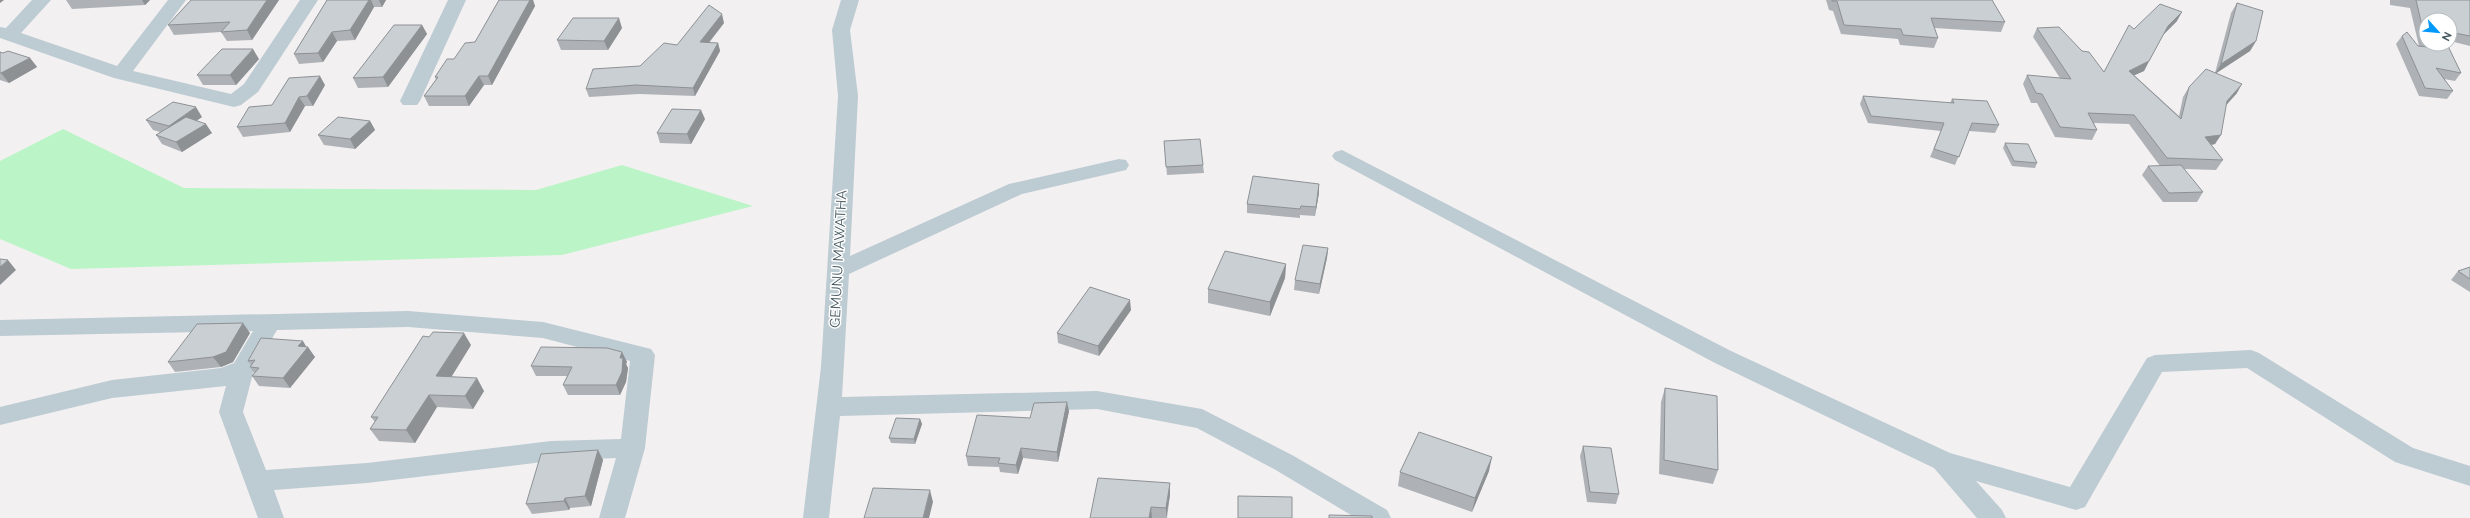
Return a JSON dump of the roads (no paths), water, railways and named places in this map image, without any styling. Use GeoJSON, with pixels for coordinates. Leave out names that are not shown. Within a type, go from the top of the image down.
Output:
{"type":"FeatureCollection","features":[{"type":"Feature","properties":{"kind":"street"},"geometry":{"type":"LineString","coordinates":[[42,0],[5,33],[121,74],[234,101],[251,88],[309,0]]}},
{"type":"Feature","properties":{"kind":"street"},"geometry":{"type":"LineString","coordinates":[[121,74],[177,0]]}},
{"type":"Feature","properties":{"kind":"street"},"geometry":{"type":"LineString","coordinates":[[410,101],[457,0]]}},
{"type":"Feature","properties":{"kind":"street","name":"GEMUNU MAWATHA"},"geometry":{"type":"LineString","coordinates":[[816,518],[833,366],[837,271],[848,96],[841,30],[850,0]]}},
{"type":"Feature","properties":{"kind":"street"},"geometry":{"type":"LineString","coordinates":[[1342,156],[1723,357],[1943,461],[2076,499],[2155,364],[2251,358],[2404,455],[2470,476]]}},
{"type":"Feature","properties":{"kind":"street"},"geometry":{"type":"LineString","coordinates":[[837,271],[1016,189],[1119,166]]}},
{"type":"Feature","properties":{"kind":"street"},"geometry":{"type":"LineString","coordinates":[[1,329],[408,320],[543,330],[642,355],[632,448],[612,518]]}},
{"type":"Feature","properties":{"kind":"street"},"geometry":{"type":"LineString","coordinates":[[270,322],[242,369],[231,412],[259,481],[271,518]]}},
{"type":"Feature","properties":{"kind":"street"},"geometry":{"type":"LineString","coordinates":[[0,416],[112,389],[225,377],[242,369]]}},
{"type":"Feature","properties":{"kind":"street"},"geometry":{"type":"LineString","coordinates":[[829,407],[1097,400],[1202,419],[1283,462],[1378,518]]}},
{"type":"Feature","properties":{"kind":"street"},"geometry":{"type":"LineString","coordinates":[[259,481],[367,473],[551,451],[632,448]]}},
{"type":"Feature","properties":{"kind":"street"},"geometry":{"type":"LineString","coordinates":[[1943,461],[1993,518]]}}]}
